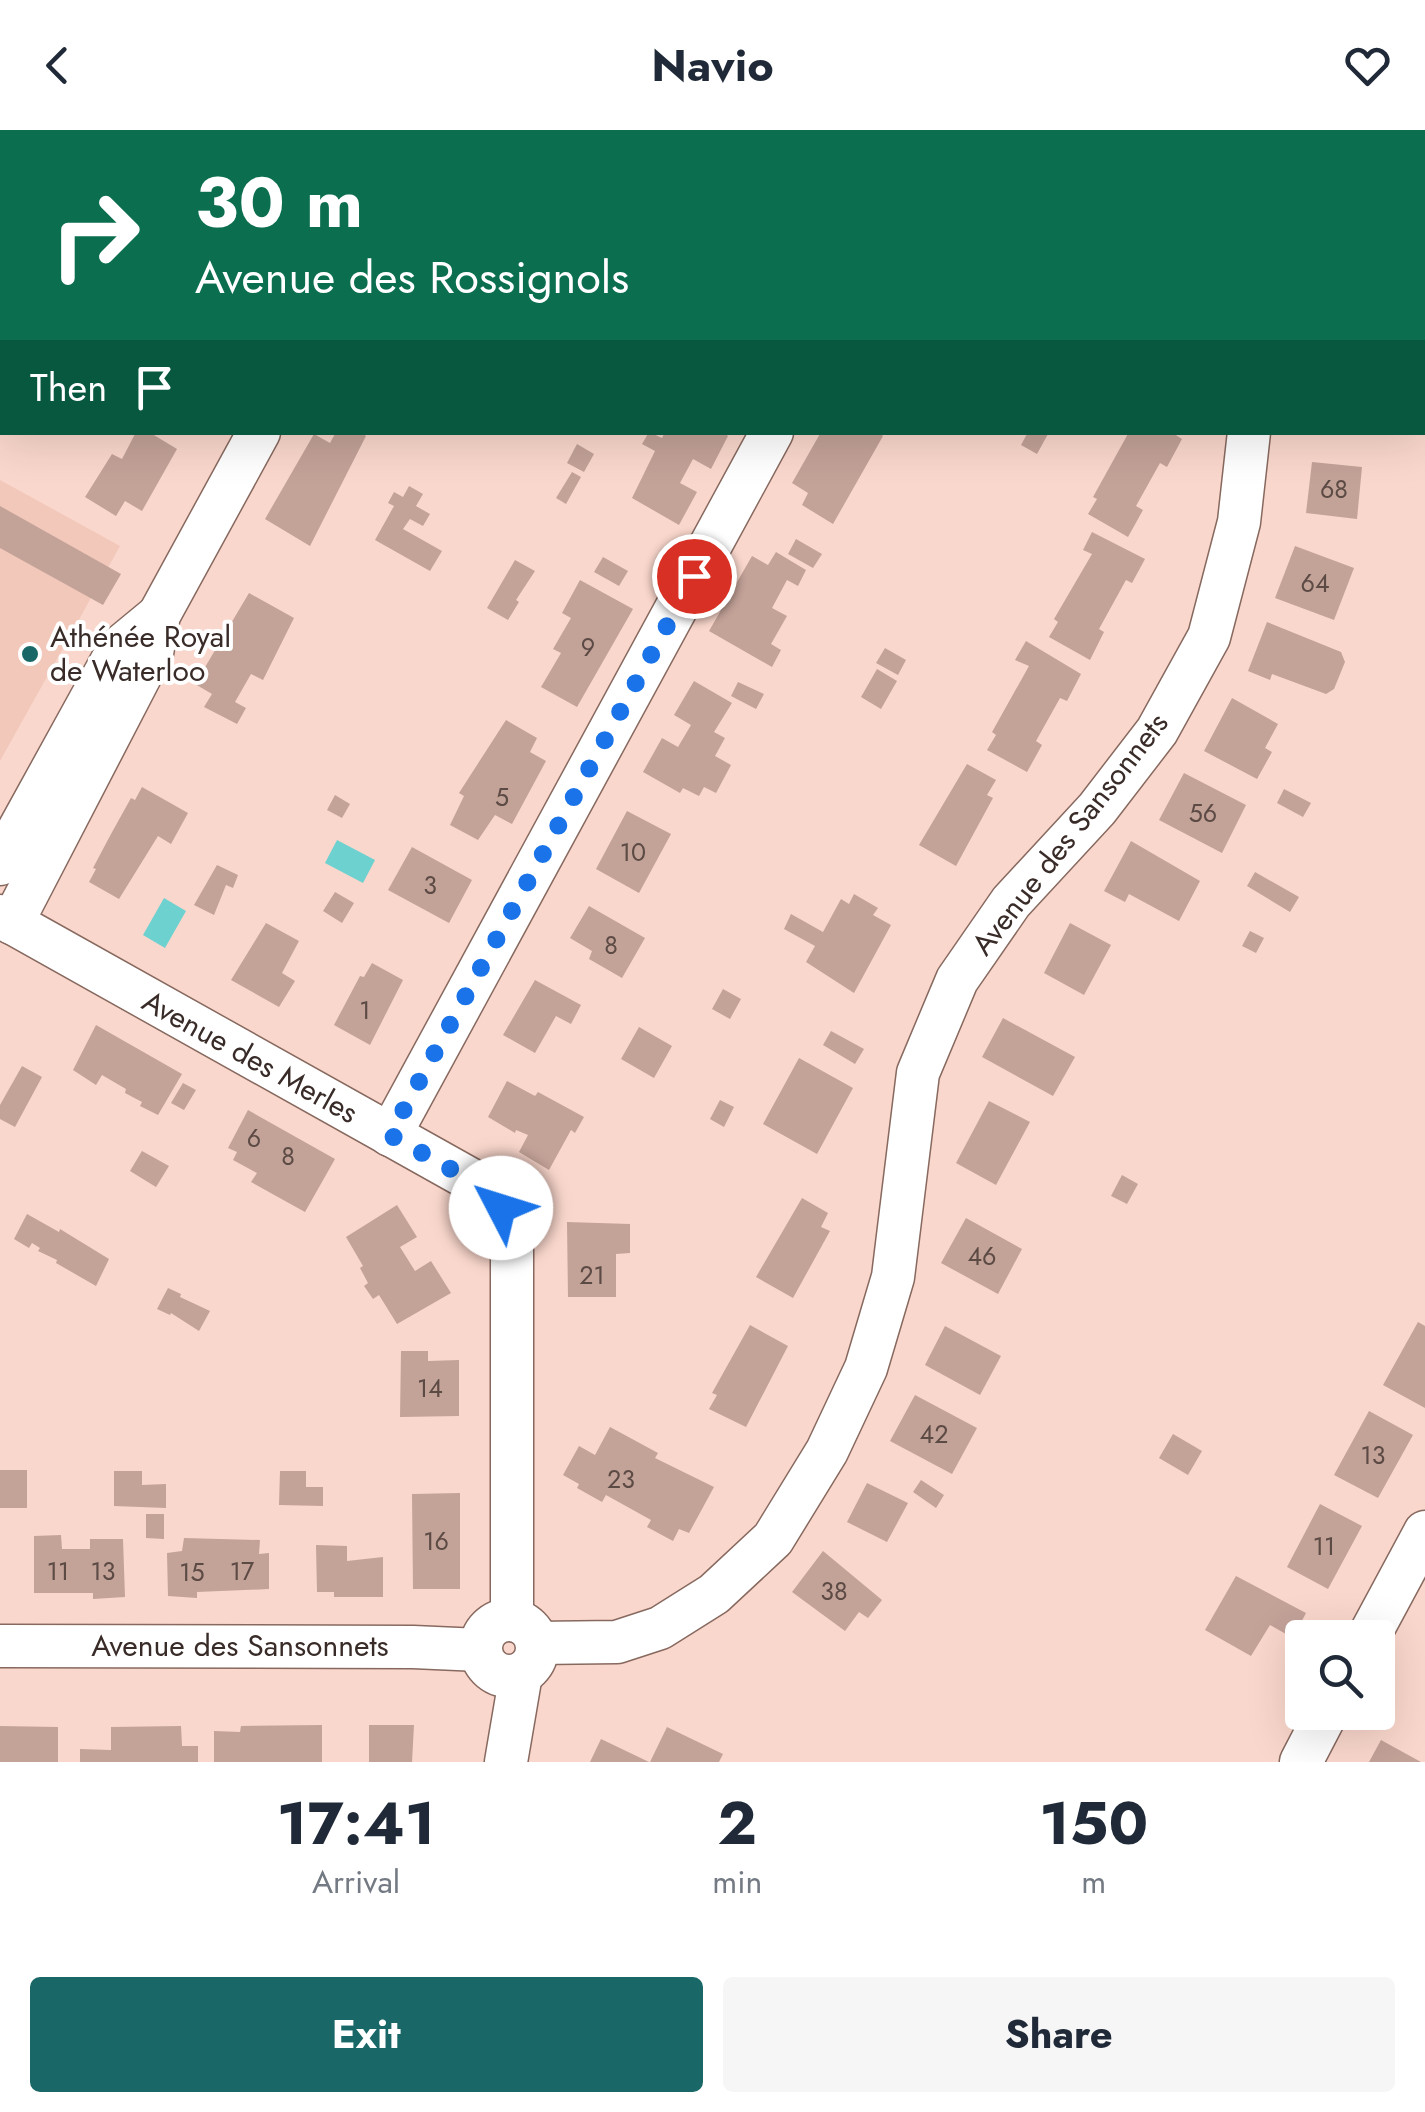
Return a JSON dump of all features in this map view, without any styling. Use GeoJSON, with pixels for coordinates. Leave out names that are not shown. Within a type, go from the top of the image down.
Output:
{"type":"FeatureCollection","features":[{"type":"Feature","properties":{"kind":"street"},"geometry":{"type":"LineString","coordinates":[[6,920],[152,652],[159,614],[257,435]]}},
{"type":"Feature","properties":{"kind":"street"},"geometry":{"type":"LineString","coordinates":[[390,1135],[770,435]]}},
{"type":"Feature","properties":{"kind":"street","name":"Avenue des Sansonnets"},"geometry":{"type":"LineString","coordinates":[[0,1646],[480,1650],[481,1640],[493,1624],[523,1645],[616,1642],[660,1628],[714,1594],[773,1539],[828,1451],[866,1368],[892,1277],[918,1073],[957,980],[1011,902],[1097,809],[1158,731],[1209,637],[1239,522],[1249,435]]}},
{"type":"Feature","properties":{"kind":"street"},"geometry":{"type":"LineString","coordinates":[[0,864],[118,648],[159,614]]}},
{"type":"Feature","properties":{"kind":"street","name":"Avenue des Merles"},"geometry":{"type":"LineString","coordinates":[[6,920],[474,1182],[501,1208],[512,1245],[523,1645],[506,1762]]}},
{"type":"Feature","properties":{"kind":"street"},"geometry":{"type":"LineString","coordinates":[[1378,1620],[1425,1532]]}},
{"type":"Feature","properties":{"kind":"street"},"geometry":{"type":"LineString","coordinates":[[1300,1762],[1317,1730]]}},
{"type":"Feature","properties":{"kind":"shaded area","name":"Athénée Royal de Waterloo"},"geometry":{"type":"Polygon","coordinates":[[[0,480],[120,546],[0,761],[0,480]]]}},
{"type":"Feature","properties":{"kind":"water"},"geometry":{"type":"Polygon","coordinates":[[[337,840],[375,860],[363,883],[325,863],[337,840]]]}},
{"type":"Feature","properties":{"kind":"water"},"geometry":{"type":"Polygon","coordinates":[[[164,898],[186,911],[165,948],[143,935],[164,898]]]}},
{"type":"Feature","properties":{"kind":"building"},"geometry":{"type":"Polygon","coordinates":[[[134,435],[154,435],[177,449],[142,511],[125,501],[116,516],[85,497],[112,454],[122,459],[134,435]]]}},
{"type":"Feature","properties":{"kind":"building"},"geometry":{"type":"Polygon","coordinates":[[[313,435],[330,443],[334,435],[366,436],[310,546],[265,519],[313,435]]]}},
{"type":"Feature","properties":{"kind":"building"},"geometry":{"type":"Polygon","coordinates":[[[647,435],[728,436],[711,469],[693,459],[680,483],[697,492],[679,525],[632,498],[655,451],[642,444],[647,435]]]}},
{"type":"Feature","properties":{"kind":"building"},"geometry":{"type":"Polygon","coordinates":[[[819,435],[883,436],[833,524],[802,505],[808,493],[792,483],[819,435]]]}},
{"type":"Feature","properties":{"kind":"building"},"geometry":{"type":"Polygon","coordinates":[[[1026,435],[1047,435],[1037,454],[1021,445],[1026,435]]]}},
{"type":"Feature","properties":{"kind":"building"},"geometry":{"type":"Polygon","coordinates":[[[1127,435],[1176,435],[1182,439],[1167,467],[1160,463],[1136,506],[1143,510],[1128,537],[1088,514],[1097,499],[1093,497],[1127,435]]]}},
{"type":"Feature","properties":{"kind":"building"},"geometry":{"type":"Polygon","coordinates":[[[577,444],[594,454],[584,472],[567,463],[577,444]]]}},
{"type":"Feature","properties":{"kind":"building"},"geometry":{"type":"Polygon","coordinates":[[[1312,462],[1362,467],[1357,519],[1306,513],[1312,462]]]}},
{"type":"Feature","properties":{"kind":"building"},"geometry":{"type":"Polygon","coordinates":[[[572,472],[581,477],[566,504],[556,498],[572,472]]]}},
{"type":"Feature","properties":{"kind":"building"},"geometry":{"type":"Polygon","coordinates":[[[409,486],[423,494],[416,506],[430,514],[423,526],[410,519],[403,529],[442,551],[430,571],[375,540],[394,506],[388,503],[394,492],[403,497],[409,486]]]}},
{"type":"Feature","properties":{"kind":"building"},"geometry":{"type":"Polygon","coordinates":[[[0,506],[121,574],[103,605],[0,548],[0,506]]]}},
{"type":"Feature","properties":{"kind":"building"},"geometry":{"type":"Polygon","coordinates":[[[1092,532],[1145,559],[1132,583],[1126,580],[1099,629],[1104,632],[1090,660],[1049,637],[1058,622],[1054,619],[1092,554],[1083,550],[1092,532]]]}},
{"type":"Feature","properties":{"kind":"building"},"geometry":{"type":"Polygon","coordinates":[[[796,539],[822,554],[813,568],[788,554],[796,539]]]}},
{"type":"Feature","properties":{"kind":"building"},"geometry":{"type":"Polygon","coordinates":[[[1295,546],[1354,568],[1334,620],[1275,598],[1295,546]]]}},
{"type":"Feature","properties":{"kind":"building"},"geometry":{"type":"Polygon","coordinates":[[[776,552],[806,570],[798,586],[787,580],[772,608],[787,616],[771,644],[781,650],[772,667],[709,631],[752,556],[768,565],[776,552]]]}},
{"type":"Feature","properties":{"kind":"building"},"geometry":{"type":"Polygon","coordinates":[[[603,557],[628,571],[619,586],[594,572],[603,557]]]}},
{"type":"Feature","properties":{"kind":"building"},"geometry":{"type":"Polygon","coordinates":[[[515,560],[535,571],[508,620],[487,608],[515,560]]]}},
{"type":"Feature","properties":{"kind":"building"},"geometry":{"type":"Polygon","coordinates":[[[580,580],[633,609],[577,707],[541,687],[561,653],[553,649],[571,618],[562,613],[580,580]]]}},
{"type":"Feature","properties":{"kind":"building"},"geometry":{"type":"Polygon","coordinates":[[[249,593],[294,618],[263,680],[251,674],[235,702],[246,708],[237,724],[204,707],[212,694],[195,684],[249,593]]]}},
{"type":"Feature","properties":{"kind":"building"},"geometry":{"type":"Polygon","coordinates":[[[1267,622],[1341,652],[1345,662],[1334,689],[1326,694],[1272,674],[1270,680],[1248,671],[1267,622]]]}},
{"type":"Feature","properties":{"kind":"building"},"geometry":{"type":"Polygon","coordinates":[[[1026,641],[1081,674],[1067,701],[1060,698],[1036,741],[1042,745],[1027,772],[987,750],[996,735],[992,732],[1029,666],[1015,660],[1026,641]]]}},
{"type":"Feature","properties":{"kind":"building"},"geometry":{"type":"Polygon","coordinates":[[[885,648],[906,660],[898,675],[876,663],[885,648]]]}},
{"type":"Feature","properties":{"kind":"building"},"geometry":{"type":"Polygon","coordinates":[[[877,669],[897,681],[881,709],[861,697],[877,669]]]}},
{"type":"Feature","properties":{"kind":"building"},"geometry":{"type":"Polygon","coordinates":[[[694,681],[732,703],[714,732],[725,738],[715,756],[731,765],[716,793],[704,787],[699,796],[683,788],[680,793],[643,772],[662,738],[678,747],[691,725],[674,715],[694,681]]]}},
{"type":"Feature","properties":{"kind":"building"},"geometry":{"type":"Polygon","coordinates":[[[738,682],[764,694],[756,709],[731,696],[738,682]]]}},
{"type":"Feature","properties":{"kind":"building"},"geometry":{"type":"Polygon","coordinates":[[[1232,698],[1278,724],[1265,748],[1272,752],[1257,779],[1204,751],[1232,698]]]}},
{"type":"Feature","properties":{"kind":"building"},"geometry":{"type":"Polygon","coordinates":[[[506,720],[537,738],[530,752],[546,761],[512,824],[495,815],[478,840],[450,825],[464,796],[459,793],[506,720]]]}},
{"type":"Feature","properties":{"kind":"building"},"geometry":{"type":"Polygon","coordinates":[[[967,764],[996,780],[987,795],[993,798],[956,866],[919,845],[967,764]]]}},
{"type":"Feature","properties":{"kind":"building"},"geometry":{"type":"Polygon","coordinates":[[[1184,773],[1246,805],[1222,853],[1159,820],[1184,773]]]}},
{"type":"Feature","properties":{"kind":"building"},"geometry":{"type":"Polygon","coordinates":[[[142,787],[188,813],[171,844],[158,836],[119,899],[89,882],[131,798],[135,800],[142,787]]]}},
{"type":"Feature","properties":{"kind":"building"},"geometry":{"type":"Polygon","coordinates":[[[1284,789],[1311,803],[1303,817],[1277,803],[1284,789]]]}},
{"type":"Feature","properties":{"kind":"building"},"geometry":{"type":"Polygon","coordinates":[[[335,795],[350,804],[342,818],[327,810],[335,795]]]}},
{"type":"Feature","properties":{"kind":"building"},"geometry":{"type":"Polygon","coordinates":[[[627,811],[671,834],[639,893],[596,869],[627,811]]]}},
{"type":"Feature","properties":{"kind":"building"},"geometry":{"type":"Polygon","coordinates":[[[1131,841],[1200,881],[1179,921],[1129,894],[1125,902],[1104,891],[1131,841]]]}},
{"type":"Feature","properties":{"kind":"building"},"geometry":{"type":"Polygon","coordinates":[[[412,847],[472,880],[449,923],[388,890],[412,847]]]}},
{"type":"Feature","properties":{"kind":"building"},"geometry":{"type":"Polygon","coordinates":[[[217,865],[238,875],[233,888],[226,885],[214,915],[194,905],[217,865]]]}},
{"type":"Feature","properties":{"kind":"building"},"geometry":{"type":"Polygon","coordinates":[[[1255,872],[1299,897],[1290,912],[1247,886],[1255,872]]]}},
{"type":"Feature","properties":{"kind":"building"},"geometry":{"type":"Polygon","coordinates":[[[335,892],[354,903],[342,923],[323,911],[335,892]]]}},
{"type":"Feature","properties":{"kind":"building"},"geometry":{"type":"Polygon","coordinates":[[[854,894],[878,908],[873,915],[891,925],[854,993],[806,962],[815,946],[784,929],[791,914],[823,932],[841,899],[849,904],[854,894]]]}},
{"type":"Feature","properties":{"kind":"building"},"geometry":{"type":"Polygon","coordinates":[[[589,906],[645,938],[622,978],[589,959],[592,951],[570,938],[589,906]]]}},
{"type":"Feature","properties":{"kind":"building"},"geometry":{"type":"Polygon","coordinates":[[[266,923],[299,941],[282,973],[295,981],[279,1007],[231,980],[266,923]]]}},
{"type":"Feature","properties":{"kind":"building"},"geometry":{"type":"Polygon","coordinates":[[[1070,923],[1111,945],[1084,995],[1044,973],[1070,923]]]}},
{"type":"Feature","properties":{"kind":"building"},"geometry":{"type":"Polygon","coordinates":[[[1250,931],[1264,938],[1256,953],[1242,946],[1250,931]]]}},
{"type":"Feature","properties":{"kind":"building"},"geometry":{"type":"Polygon","coordinates":[[[372,963],[403,980],[370,1045],[334,1025],[360,976],[364,977],[372,963]]]}},
{"type":"Feature","properties":{"kind":"building"},"geometry":{"type":"Polygon","coordinates":[[[535,980],[581,1005],[571,1024],[556,1016],[535,1053],[503,1035],[535,980]]]}},
{"type":"Feature","properties":{"kind":"building"},"geometry":{"type":"Polygon","coordinates":[[[723,989],[741,999],[730,1019],[712,1009],[723,989]]]}},
{"type":"Feature","properties":{"kind":"building"},"geometry":{"type":"Polygon","coordinates":[[[1003,1018],[1075,1057],[1053,1096],[982,1057],[1003,1018]]]}},
{"type":"Feature","properties":{"kind":"building"},"geometry":{"type":"Polygon","coordinates":[[[96,1025],[182,1074],[158,1115],[140,1106],[142,1102],[102,1075],[96,1085],[73,1070],[96,1025]]]}},
{"type":"Feature","properties":{"kind":"building"},"geometry":{"type":"Polygon","coordinates":[[[639,1027],[672,1046],[654,1078],[621,1059],[639,1027]]]}},
{"type":"Feature","properties":{"kind":"building"},"geometry":{"type":"Polygon","coordinates":[[[831,1031],[864,1049],[855,1064],[823,1045],[831,1031]]]}},
{"type":"Feature","properties":{"kind":"building"},"geometry":{"type":"Polygon","coordinates":[[[799,1058],[853,1088],[817,1154],[763,1124],[799,1058]]]}},
{"type":"Feature","properties":{"kind":"building"},"geometry":{"type":"Polygon","coordinates":[[[22,1066],[42,1077],[15,1127],[0,1119],[0,1105],[22,1066]]]}},
{"type":"Feature","properties":{"kind":"building"},"geometry":{"type":"Polygon","coordinates":[[[507,1081],[535,1096],[538,1092],[584,1117],[575,1133],[571,1130],[549,1170],[519,1152],[528,1135],[516,1130],[515,1133],[488,1117],[507,1081]]]}},
{"type":"Feature","properties":{"kind":"building"},"geometry":{"type":"Polygon","coordinates":[[[183,1083],[196,1090],[184,1110],[171,1103],[183,1083]]]}},
{"type":"Feature","properties":{"kind":"building"},"geometry":{"type":"Polygon","coordinates":[[[720,1100],[734,1107],[724,1127],[710,1119],[720,1100]]]}},
{"type":"Feature","properties":{"kind":"building"},"geometry":{"type":"Polygon","coordinates":[[[989,1101],[1030,1122],[996,1185],[956,1163],[989,1101]]]}},
{"type":"Feature","properties":{"kind":"building"},"geometry":{"type":"Polygon","coordinates":[[[248,1110],[335,1159],[305,1212],[251,1182],[257,1173],[233,1160],[237,1152],[228,1148],[248,1110]]]}},
{"type":"Feature","properties":{"kind":"building"},"geometry":{"type":"Polygon","coordinates":[[[142,1151],[169,1166],[156,1187],[130,1171],[142,1151]]]}},
{"type":"Feature","properties":{"kind":"building"},"geometry":{"type":"Polygon","coordinates":[[[1122,1175],[1138,1184],[1127,1204],[1111,1196],[1122,1175]]]}},
{"type":"Feature","properties":{"kind":"building"},"geometry":{"type":"Polygon","coordinates":[[[802,1198],[828,1213],[821,1227],[830,1231],[793,1298],[756,1277],[802,1198]]]}},
{"type":"Feature","properties":{"kind":"building"},"geometry":{"type":"Polygon","coordinates":[[[397,1205],[417,1237],[400,1247],[415,1271],[431,1261],[451,1293],[397,1324],[379,1295],[373,1299],[364,1286],[368,1283],[360,1268],[363,1266],[346,1237],[397,1205]]]}},
{"type":"Feature","properties":{"kind":"building"},"geometry":{"type":"Polygon","coordinates":[[[27,1214],[109,1259],[96,1286],[38,1251],[40,1248],[32,1243],[29,1248],[14,1239],[27,1214]]]}},
{"type":"Feature","properties":{"kind":"building"},"geometry":{"type":"Polygon","coordinates":[[[966,1218],[1022,1249],[998,1294],[941,1263],[966,1218]]]}},
{"type":"Feature","properties":{"kind":"building"},"geometry":{"type":"Polygon","coordinates":[[[567,1222],[630,1224],[630,1253],[616,1254],[616,1297],[568,1297],[567,1222]]]}},
{"type":"Feature","properties":{"kind":"building"},"geometry":{"type":"Polygon","coordinates":[[[168,1288],[210,1311],[199,1331],[157,1309],[168,1288]]]}},
{"type":"Feature","properties":{"kind":"building"},"geometry":{"type":"Polygon","coordinates":[[[1418,1322],[1425,1326],[1425,1408],[1383,1385],[1418,1322]]]}},
{"type":"Feature","properties":{"kind":"building"},"geometry":{"type":"Polygon","coordinates":[[[750,1325],[788,1346],[746,1427],[709,1409],[717,1395],[712,1393],[750,1325]]]}},
{"type":"Feature","properties":{"kind":"building"},"geometry":{"type":"Polygon","coordinates":[[[945,1326],[1001,1356],[980,1395],[925,1365],[945,1326]]]}},
{"type":"Feature","properties":{"kind":"building"},"geometry":{"type":"Polygon","coordinates":[[[401,1351],[428,1351],[428,1361],[459,1360],[459,1416],[400,1417],[401,1351]]]}},
{"type":"Feature","properties":{"kind":"building"},"geometry":{"type":"Polygon","coordinates":[[[915,1395],[977,1428],[952,1474],[890,1441],[915,1395]]]}},
{"type":"Feature","properties":{"kind":"building"},"geometry":{"type":"Polygon","coordinates":[[[1369,1411],[1413,1435],[1378,1498],[1334,1475],[1369,1411]]]}},
{"type":"Feature","properties":{"kind":"building"},"geometry":{"type":"Polygon","coordinates":[[[610,1427],[658,1453],[655,1458],[714,1487],[689,1533],[679,1529],[673,1541],[647,1527],[651,1520],[606,1495],[602,1502],[563,1475],[579,1446],[595,1455],[610,1427]]]}},
{"type":"Feature","properties":{"kind":"building"},"geometry":{"type":"Polygon","coordinates":[[[1173,1434],[1202,1451],[1188,1475],[1159,1458],[1173,1434]]]}},
{"type":"Feature","properties":{"kind":"building"},"geometry":{"type":"Polygon","coordinates":[[[0,1470],[27,1470],[27,1508],[0,1508],[0,1470]]]}},
{"type":"Feature","properties":{"kind":"building"},"geometry":{"type":"Polygon","coordinates":[[[114,1471],[142,1471],[142,1485],[166,1484],[166,1508],[114,1506],[114,1471]]]}},
{"type":"Feature","properties":{"kind":"building"},"geometry":{"type":"Polygon","coordinates":[[[280,1471],[306,1471],[306,1487],[323,1487],[323,1506],[279,1505],[280,1471]]]}},
{"type":"Feature","properties":{"kind":"building"},"geometry":{"type":"Polygon","coordinates":[[[921,1480],[944,1495],[936,1508],[913,1492],[921,1480]]]}},
{"type":"Feature","properties":{"kind":"building"},"geometry":{"type":"Polygon","coordinates":[[[867,1483],[908,1503],[887,1542],[847,1522],[867,1483]]]}},
{"type":"Feature","properties":{"kind":"building"},"geometry":{"type":"Polygon","coordinates":[[[460,1493],[460,1589],[413,1589],[412,1494],[460,1493]]]}},
{"type":"Feature","properties":{"kind":"building"},"geometry":{"type":"Polygon","coordinates":[[[1320,1504],[1362,1526],[1328,1589],[1287,1567],[1320,1504]]]}},
{"type":"Feature","properties":{"kind":"building"},"geometry":{"type":"Polygon","coordinates":[[[146,1514],[164,1514],[164,1539],[146,1538],[146,1514]]]}},
{"type":"Feature","properties":{"kind":"building"},"geometry":{"type":"Polygon","coordinates":[[[61,1535],[62,1549],[90,1549],[90,1539],[123,1539],[125,1597],[93,1599],[93,1593],[34,1593],[34,1536],[61,1535]]]}},
{"type":"Feature","properties":{"kind":"building"},"geometry":{"type":"Polygon","coordinates":[[[184,1538],[260,1540],[259,1554],[269,1553],[269,1589],[197,1592],[197,1598],[168,1596],[167,1553],[182,1551],[184,1538]]]}},
{"type":"Feature","properties":{"kind":"building"},"geometry":{"type":"Polygon","coordinates":[[[316,1545],[347,1546],[347,1561],[383,1557],[383,1597],[334,1597],[334,1592],[317,1592],[316,1545]]]}},
{"type":"Feature","properties":{"kind":"building"},"geometry":{"type":"Polygon","coordinates":[[[823,1551],[882,1600],[868,1618],[859,1612],[845,1631],[792,1592],[823,1551]]]}},
{"type":"Feature","properties":{"kind":"building"},"geometry":{"type":"Polygon","coordinates":[[[1236,1576],[1306,1613],[1302,1620],[1285,1620],[1285,1633],[1270,1625],[1251,1656],[1205,1630],[1236,1576]]]}},
{"type":"Feature","properties":{"kind":"building"},"geometry":{"type":"Polygon","coordinates":[[[322,1725],[322,1762],[214,1762],[214,1731],[240,1732],[241,1726],[322,1725]]]}},
{"type":"Feature","properties":{"kind":"building"},"geometry":{"type":"Polygon","coordinates":[[[369,1725],[414,1725],[412,1762],[369,1762],[369,1725]]]}},
{"type":"Feature","properties":{"kind":"building"},"geometry":{"type":"Polygon","coordinates":[[[0,1726],[58,1727],[58,1762],[0,1762],[0,1726]]]}},
{"type":"Feature","properties":{"kind":"building"},"geometry":{"type":"Polygon","coordinates":[[[181,1726],[182,1746],[198,1746],[198,1762],[80,1762],[80,1749],[111,1750],[111,1727],[181,1726]]]}},
{"type":"Feature","properties":{"kind":"building"},"geometry":{"type":"Polygon","coordinates":[[[667,1727],[723,1754],[719,1762],[650,1762],[667,1727]]]}},
{"type":"Feature","properties":{"kind":"building"},"geometry":{"type":"Polygon","coordinates":[[[601,1739],[624,1750],[649,1762],[590,1762],[601,1739]]]}},
{"type":"Feature","properties":{"kind":"building"},"geometry":{"type":"Polygon","coordinates":[[[1381,1740],[1421,1762],[1369,1762],[1381,1740]]]}},
{"type":"Feature","properties":{"kind":"place","name":"Athénée Royal de Waterloo"},"geometry":{"type":"Point","coordinates":[30,654]}},
{"type":"Feature","properties":{"kind":"route"},"geometry":{"type":"LineString","coordinates":[[501,1208],[474,1182],[390,1135],[694,576]]}}]}
